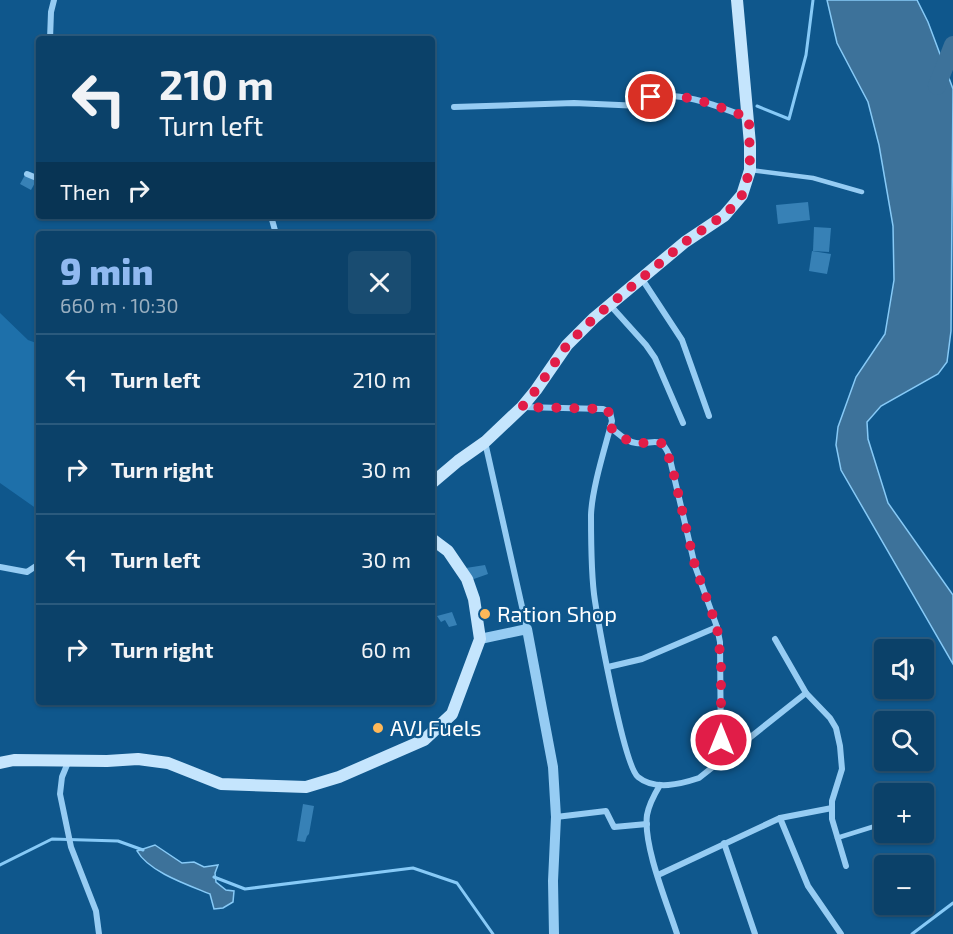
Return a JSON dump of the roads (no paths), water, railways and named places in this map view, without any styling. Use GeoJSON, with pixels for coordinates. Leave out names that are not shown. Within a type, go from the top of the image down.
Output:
{"type":"FeatureCollection","features":[{"type":"Feature","properties":{"kind":"main road"},"geometry":{"type":"LineString","coordinates":[[435,480],[485,442],[522,407],[567,345],[609,305],[685,242],[728,212],[742,195],[750,170],[749,118],[737,0]]}},
{"type":"Feature","properties":{"kind":"main road"},"geometry":{"type":"LineString","coordinates":[[0,763],[14,760],[138,759],[168,763],[221,784],[306,788],[339,777],[424,740],[452,714],[480,639],[474,599],[467,579],[448,551],[435,541]]}},
{"type":"Feature","properties":{"kind":"street"},"geometry":{"type":"LineString","coordinates":[[50,36],[54,0]]}},
{"type":"Feature","properties":{"kind":"street"},"geometry":{"type":"LineString","coordinates":[[454,107],[574,103],[641,106],[651,97],[660,95],[707,102],[749,118]]}},
{"type":"Feature","properties":{"kind":"street"},"geometry":{"type":"LineString","coordinates":[[27,174],[36,178]]}},
{"type":"Feature","properties":{"kind":"street"},"geometry":{"type":"LineString","coordinates":[[642,278],[682,340],[709,416]]}},
{"type":"Feature","properties":{"kind":"street"},"geometry":{"type":"LineString","coordinates":[[609,305],[655,358],[683,423]]}},
{"type":"Feature","properties":{"kind":"street"},"geometry":{"type":"LineString","coordinates":[[522,407],[607,409],[611,417],[591,512],[595,599],[620,730],[637,777],[660,785],[681,784],[699,778],[806,693]]}},
{"type":"Feature","properties":{"kind":"street"},"geometry":{"type":"LineString","coordinates":[[610,427],[626,440],[634,443],[658,441],[665,445],[675,476],[695,566],[717,627],[721,662],[721,760]]}},
{"type":"Feature","properties":{"kind":"street"},"geometry":{"type":"LineString","coordinates":[[485,442],[527,629],[551,750],[556,817],[553,881],[554,934]]}},
{"type":"Feature","properties":{"kind":"street"},"geometry":{"type":"LineString","coordinates":[[0,567],[27,572],[36,566]]}},
{"type":"Feature","properties":{"kind":"street"},"geometry":{"type":"LineString","coordinates":[[609,667],[650,656],[717,627]]}},
{"type":"Feature","properties":{"kind":"street"},"geometry":{"type":"LineString","coordinates":[[480,639],[527,629]]}},
{"type":"Feature","properties":{"kind":"street"},"geometry":{"type":"LineString","coordinates":[[775,639],[806,693],[830,718],[836,728],[842,769],[832,808],[832,819],[846,866]]}},
{"type":"Feature","properties":{"kind":"street"},"geometry":{"type":"LineString","coordinates":[[69,760],[62,777],[60,794],[71,846],[96,911],[99,934]]}},
{"type":"Feature","properties":{"kind":"street"},"geometry":{"type":"LineString","coordinates":[[660,785],[651,800],[647,824],[650,850],[677,934]]}},
{"type":"Feature","properties":{"kind":"street"},"geometry":{"type":"LineString","coordinates":[[658,875],[780,818],[832,808]]}},
{"type":"Feature","properties":{"kind":"street"},"geometry":{"type":"LineString","coordinates":[[556,817],[606,811],[614,827],[647,824]]}},
{"type":"Feature","properties":{"kind":"street"},"geometry":{"type":"LineString","coordinates":[[780,818],[808,886],[841,934]]}},
{"type":"Feature","properties":{"kind":"street"},"geometry":{"type":"LineString","coordinates":[[724,843],[755,934]]}},
{"type":"Feature","properties":{"kind":"lane"},"geometry":{"type":"LineString","coordinates":[[750,170],[813,178],[862,192]]}},
{"type":"Feature","properties":{"kind":"lane"},"geometry":{"type":"LineString","coordinates":[[837,838],[874,826]]}},
{"type":"Feature","properties":{"kind":"waterway"},"geometry":{"type":"LineString","coordinates":[[757,106],[789,119],[806,55],[813,0]]}},
{"type":"Feature","properties":{"kind":"waterway"},"geometry":{"type":"LineString","coordinates":[[937,86],[953,45]]}},
{"type":"Feature","properties":{"kind":"waterway"},"geometry":{"type":"LineString","coordinates":[[0,865],[52,839],[118,841],[143,850]]}},
{"type":"Feature","properties":{"kind":"waterway"},"geometry":{"type":"LineString","coordinates":[[214,877],[245,889],[413,868],[457,883],[493,934]]}},
{"type":"Feature","properties":{"kind":"waterway"},"geometry":{"type":"LineString","coordinates":[[912,934],[953,903]]}},
{"type":"Feature","properties":{"kind":"place","name":"Ration Shop"},"geometry":{"type":"Point","coordinates":[485,614]}},
{"type":"Feature","properties":{"kind":"place","name":"AVJ Fuels"},"geometry":{"type":"Point","coordinates":[378,728]}}]}
